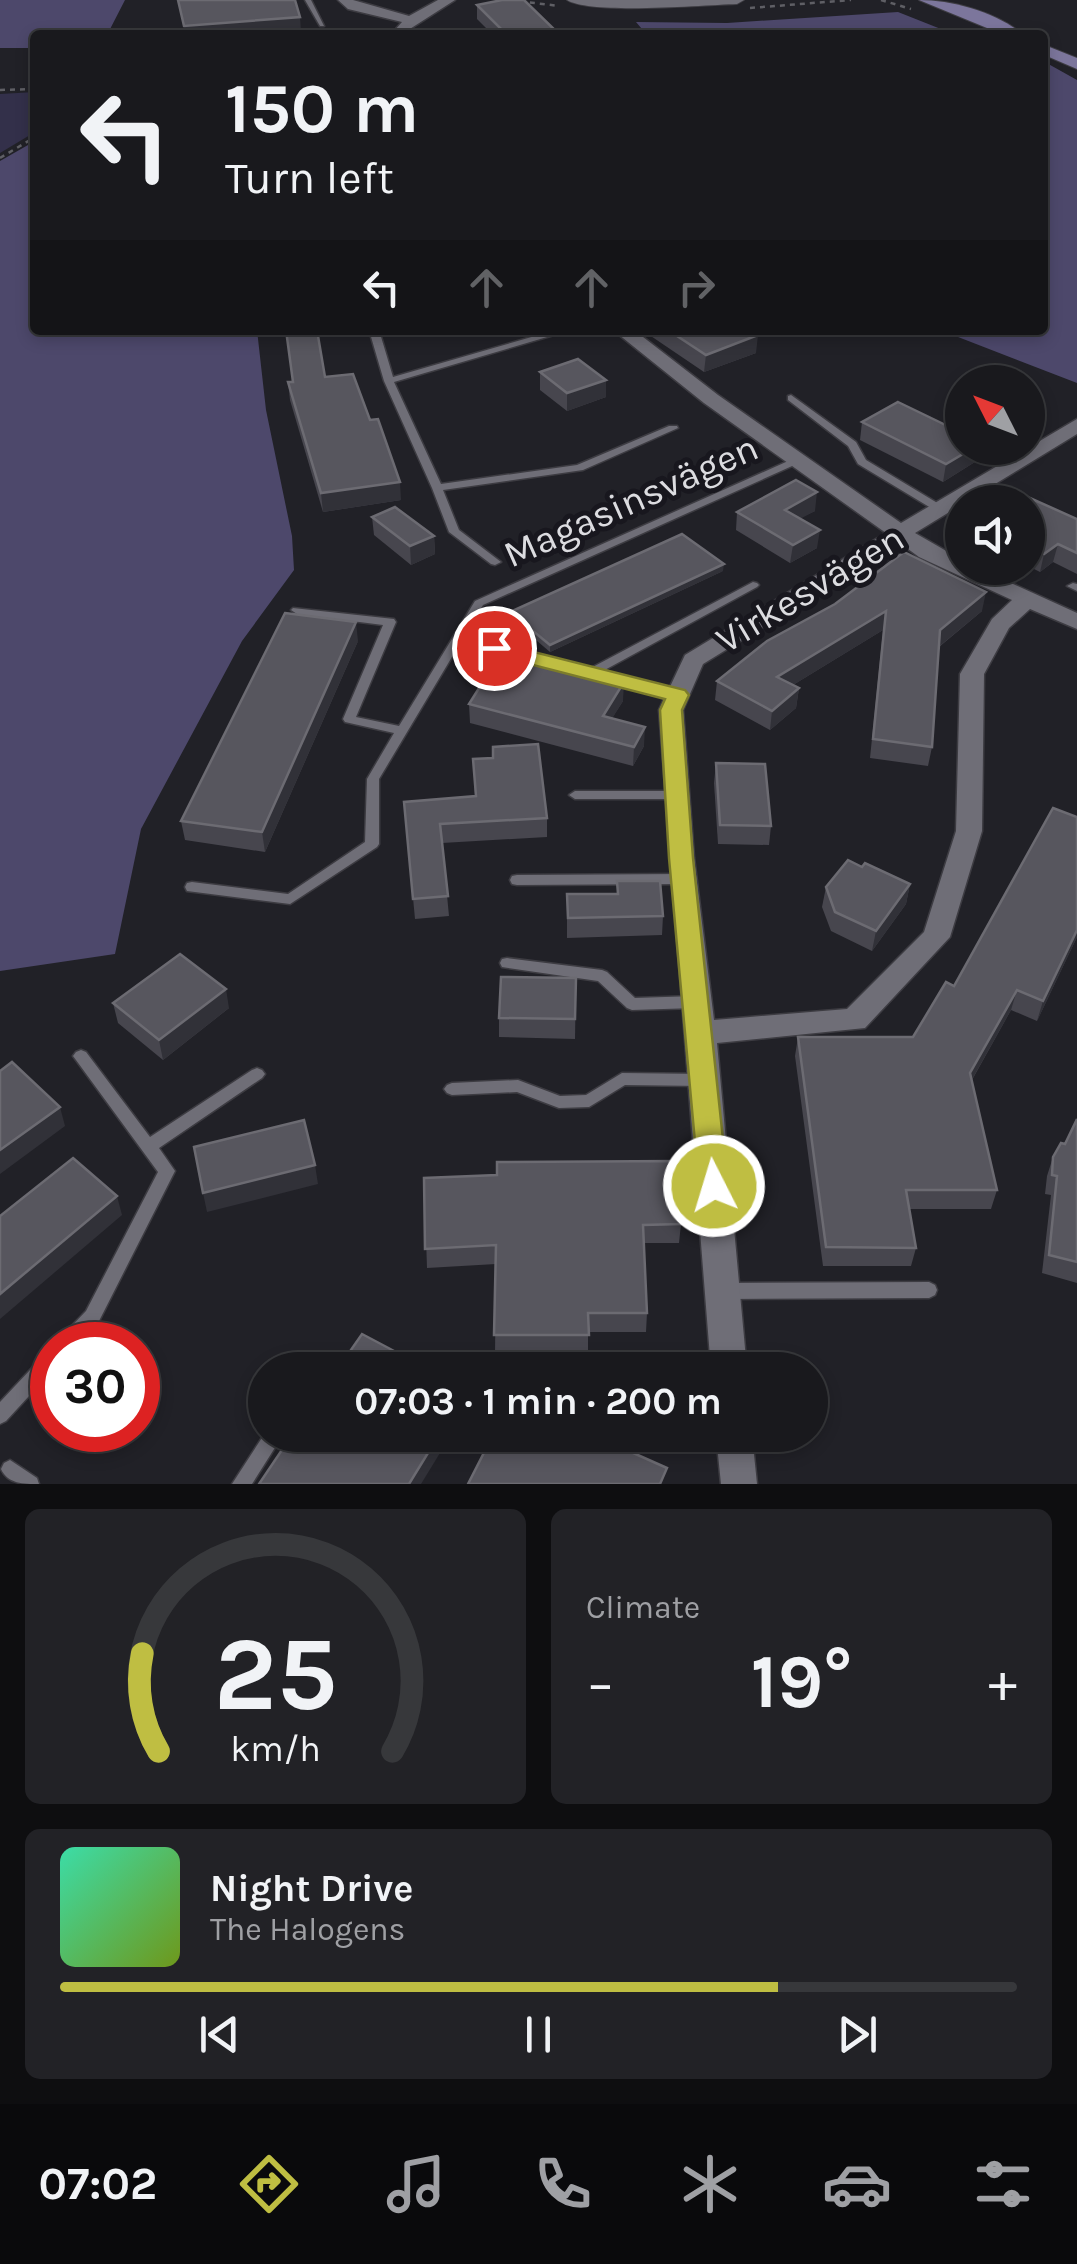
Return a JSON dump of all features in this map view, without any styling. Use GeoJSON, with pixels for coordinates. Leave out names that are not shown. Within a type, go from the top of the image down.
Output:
{"type":"FeatureCollection","features":[{"type":"Feature","properties":{"kind":"main road"},"geometry":{"type":"LineString","coordinates":[[926,0],[970,13],[1006,30]]}},
{"type":"Feature","properties":{"kind":"main road"},"geometry":{"type":"LineString","coordinates":[[953,0],[970,13]]}},
{"type":"Feature","properties":{"kind":"main road"},"geometry":{"type":"LineString","coordinates":[[1048,51],[1077,64]]}},
{"type":"Feature","properties":{"kind":"street"},"geometry":{"type":"LineString","coordinates":[[346,0],[353,6],[411,20]]}},
{"type":"Feature","properties":{"kind":"street"},"geometry":{"type":"LineString","coordinates":[[403,30],[411,20],[448,0]]}},
{"type":"Feature","properties":{"kind":"street"},"geometry":{"type":"LineString","coordinates":[[574,0],[737,0]]}},
{"type":"Feature","properties":{"kind":"street"},"geometry":{"type":"LineString","coordinates":[[629,335],[927,552],[1077,622]]}},
{"type":"Feature","properties":{"kind":"street","name":"Virkesvägen"},"geometry":{"type":"LineString","coordinates":[[727,1352],[671,710],[693,660],[1077,425]]}},
{"type":"Feature","properties":{"kind":"street"},"geometry":{"type":"LineString","coordinates":[[701,1034],[855,1020],[936,937],[969,831],[972,674],[1000,624],[1026,599]]}},
{"type":"Feature","properties":{"kind":"street"},"geometry":{"type":"LineString","coordinates":[[735,1452],[738,1484]]}},
{"type":"Feature","properties":{"kind":"lane"},"geometry":{"type":"LineString","coordinates":[[308,0],[322,25]]}},
{"type":"Feature","properties":{"kind":"lane"},"geometry":{"type":"LineString","coordinates":[[375,335],[389,381],[454,532],[495,562]]}},
{"type":"Feature","properties":{"kind":"lane"},"geometry":{"type":"LineString","coordinates":[[389,381],[549,335]]}},
{"type":"Feature","properties":{"kind":"lane"},"geometry":{"type":"LineString","coordinates":[[791,398],[852,444],[862,462],[940,509]]}},
{"type":"Feature","properties":{"kind":"lane"},"geometry":{"type":"LineString","coordinates":[[437,488],[579,468],[674,428]]}},
{"type":"Feature","properties":{"kind":"lane","name":"Magasinsvägen"},"geometry":{"type":"LineString","coordinates":[[192,887],[290,899],[372,844],[373,779],[479,602],[797,460]]}},
{"type":"Feature","properties":{"kind":"lane"},"geometry":{"type":"LineString","coordinates":[[590,673],[753,585]]}},
{"type":"Feature","properties":{"kind":"lane"},"geometry":{"type":"LineString","coordinates":[[297,610],[390,622],[349,719],[402,731]]}},
{"type":"Feature","properties":{"kind":"lane"},"geometry":{"type":"LineString","coordinates":[[494,648],[552,663]]}},
{"type":"Feature","properties":{"kind":"lane"},"geometry":{"type":"LineString","coordinates":[[571,668],[678,695]]}},
{"type":"Feature","properties":{"kind":"lane"},"geometry":{"type":"LineString","coordinates":[[576,795],[677,795]]}},
{"type":"Feature","properties":{"kind":"lane"},"geometry":{"type":"LineString","coordinates":[[517,880],[683,879]]}},
{"type":"Feature","properties":{"kind":"lane"},"geometry":{"type":"LineString","coordinates":[[507,963],[602,976],[632,1004],[697,1002]]}},
{"type":"Feature","properties":{"kind":"lane"},"geometry":{"type":"LineString","coordinates":[[81,1056],[168,1171],[87,1322]]}},
{"type":"Feature","properties":{"kind":"lane"},"geometry":{"type":"LineString","coordinates":[[148,1146],[257,1074]]}},
{"type":"Feature","properties":{"kind":"lane"},"geometry":{"type":"LineString","coordinates":[[452,1089],[518,1086],[559,1102],[589,1101],[622,1080],[705,1080]]}},
{"type":"Feature","properties":{"kind":"lane"},"geometry":{"type":"LineString","coordinates":[[722,1291],[929,1290]]}},
{"type":"Feature","properties":{"kind":"lane"},"geometry":{"type":"LineString","coordinates":[[0,1414],[30,1382]]}},
{"type":"Feature","properties":{"kind":"lane"},"geometry":{"type":"LineString","coordinates":[[242,1484],[263,1452]]}},
{"type":"Feature","properties":{"kind":"lane"},"geometry":{"type":"LineString","coordinates":[[10,1469],[30,1484]]}},
{"type":"Feature","properties":{"kind":"path"},"geometry":{"type":"LineString","coordinates":[[0,90],[30,89]]}},
{"type":"Feature","properties":{"kind":"path"},"geometry":{"type":"LineString","coordinates":[[0,158],[30,140]]}},
{"type":"Feature","properties":{"kind":"shaded area"},"geometry":{"type":"Polygon","coordinates":[[[0,0],[125,0],[110,30],[30,30],[30,48],[0,48],[0,0]]]}},
{"type":"Feature","properties":{"kind":"shaded area"},"geometry":{"type":"Polygon","coordinates":[[[898,12],[943,30],[643,30],[636,22],[727,23],[898,12]]]}},
{"type":"Feature","properties":{"kind":"shaded area"},"geometry":{"type":"Polygon","coordinates":[[[1048,64],[1077,80],[1077,383],[1045,371],[1045,365],[1030,365],[953,335],[1048,335],[1048,64]]]}},
{"type":"Feature","properties":{"kind":"shaded area"},"geometry":{"type":"Polygon","coordinates":[[[30,92],[30,135],[0,153],[0,94],[30,92]]]}},
{"type":"Feature","properties":{"kind":"shaded area"},"geometry":{"type":"Polygon","coordinates":[[[30,144],[30,335],[258,335],[266,410],[292,536],[294,570],[242,641],[141,829],[115,954],[0,971],[0,161],[30,144]]]}},
{"type":"Feature","properties":{"kind":"building"},"geometry":{"type":"Polygon","coordinates":[[[178,0],[295,0],[300,17],[184,26],[178,0]]]}},
{"type":"Feature","properties":{"kind":"building"},"geometry":{"type":"Polygon","coordinates":[[[524,0],[555,30],[502,30],[477,5],[524,0]]]}},
{"type":"Feature","properties":{"kind":"building"},"geometry":{"type":"Polygon","coordinates":[[[287,335],[318,335],[325,377],[353,374],[370,420],[378,419],[400,482],[321,493],[288,382],[293,382],[287,335]]]}},
{"type":"Feature","properties":{"kind":"building"},"geometry":{"type":"Polygon","coordinates":[[[676,335],[758,335],[706,355],[676,335]]]}},
{"type":"Feature","properties":{"kind":"building"},"geometry":{"type":"Polygon","coordinates":[[[578,359],[606,380],[567,393],[540,372],[578,359]]]}},
{"type":"Feature","properties":{"kind":"building"},"geometry":{"type":"Polygon","coordinates":[[[898,402],[945,425],[945,464],[862,422],[898,402]]]}},
{"type":"Feature","properties":{"kind":"building"},"geometry":{"type":"Polygon","coordinates":[[[796,480],[817,492],[785,510],[820,530],[793,545],[737,512],[796,480]]]}},
{"type":"Feature","properties":{"kind":"building"},"geometry":{"type":"Polygon","coordinates":[[[1045,505],[1077,519],[1077,553],[1058,544],[1045,553],[1045,505]]]}},
{"type":"Feature","properties":{"kind":"building"},"geometry":{"type":"Polygon","coordinates":[[[395,507],[434,536],[410,546],[372,517],[395,507]]]}},
{"type":"Feature","properties":{"kind":"building"},"geometry":{"type":"Polygon","coordinates":[[[682,534],[724,564],[550,645],[510,612],[682,534]]]}},
{"type":"Feature","properties":{"kind":"building"},"geometry":{"type":"Polygon","coordinates":[[[904,552],[945,572],[945,585],[972,585],[986,592],[940,630],[932,747],[873,739],[886,611],[777,677],[799,688],[772,711],[717,681],[767,641],[835,604],[904,552]]]}},
{"type":"Feature","properties":{"kind":"building"},"geometry":{"type":"Polygon","coordinates":[[[285,613],[356,622],[262,832],[181,821],[285,613]]]}},
{"type":"Feature","properties":{"kind":"building"},"geometry":{"type":"Polygon","coordinates":[[[515,652],[624,682],[603,716],[645,727],[634,747],[469,704],[481,685],[490,687],[515,652]]]}},
{"type":"Feature","properties":{"kind":"building"},"geometry":{"type":"Polygon","coordinates":[[[538,744],[547,818],[440,824],[448,896],[413,899],[404,802],[476,796],[473,759],[493,758],[493,747],[538,744]]]}},
{"type":"Feature","properties":{"kind":"building"},"geometry":{"type":"Polygon","coordinates":[[[716,763],[765,764],[771,826],[720,825],[716,763]]]}},
{"type":"Feature","properties":{"kind":"building"},"geometry":{"type":"Polygon","coordinates":[[[1053,808],[1077,817],[1077,930],[1043,1001],[1017,990],[970,1073],[997,1190],[906,1190],[916,1248],[826,1247],[798,1037],[913,1037],[946,982],[954,986],[1053,808]]]}},
{"type":"Feature","properties":{"kind":"building"},"geometry":{"type":"Polygon","coordinates":[[[848,860],[862,867],[865,863],[910,884],[876,931],[835,912],[826,887],[848,860]]]}},
{"type":"Feature","properties":{"kind":"building"},"geometry":{"type":"Polygon","coordinates":[[[617,881],[660,881],[663,916],[568,918],[567,894],[618,894],[617,881]]]}},
{"type":"Feature","properties":{"kind":"building"},"geometry":{"type":"Polygon","coordinates":[[[180,954],[226,989],[159,1040],[113,1003],[180,954]]]}},
{"type":"Feature","properties":{"kind":"building"},"geometry":{"type":"Polygon","coordinates":[[[501,977],[576,978],[575,1019],[499,1018],[501,977]]]}},
{"type":"Feature","properties":{"kind":"building"},"geometry":{"type":"Polygon","coordinates":[[[12,1062],[60,1107],[0,1150],[0,1071],[12,1062]]]}},
{"type":"Feature","properties":{"kind":"building"},"geometry":{"type":"Polygon","coordinates":[[[1077,1119],[1077,1262],[1049,1255],[1057,1176],[1052,1175],[1053,1157],[1061,1143],[1065,1144],[1077,1119]]]}},
{"type":"Feature","properties":{"kind":"building"},"geometry":{"type":"Polygon","coordinates":[[[304,1120],[315,1165],[203,1193],[194,1147],[304,1120]]]}},
{"type":"Feature","properties":{"kind":"building"},"geometry":{"type":"Polygon","coordinates":[[[73,1158],[117,1196],[0,1294],[0,1216],[73,1158]]]}},
{"type":"Feature","properties":{"kind":"building"},"geometry":{"type":"Polygon","coordinates":[[[676,1161],[681,1224],[643,1225],[647,1313],[588,1313],[589,1335],[494,1335],[496,1245],[425,1249],[424,1178],[497,1175],[497,1162],[676,1161]]]}},
{"type":"Feature","properties":{"kind":"building"},"geometry":{"type":"Polygon","coordinates":[[[362,1334],[396,1352],[350,1352],[362,1334]]]}},
{"type":"Feature","properties":{"kind":"building"},"geometry":{"type":"Polygon","coordinates":[[[281,1452],[429,1452],[409,1484],[259,1484],[281,1452]]]}},
{"type":"Feature","properties":{"kind":"building"},"geometry":{"type":"Polygon","coordinates":[[[484,1452],[631,1452],[667,1468],[660,1484],[468,1484],[484,1452]]]}},
{"type":"Feature","properties":{"kind":"route"},"geometry":{"type":"LineString","coordinates":[[494,648],[678,695],[671,710],[681,858],[714,1186]]}}]}
